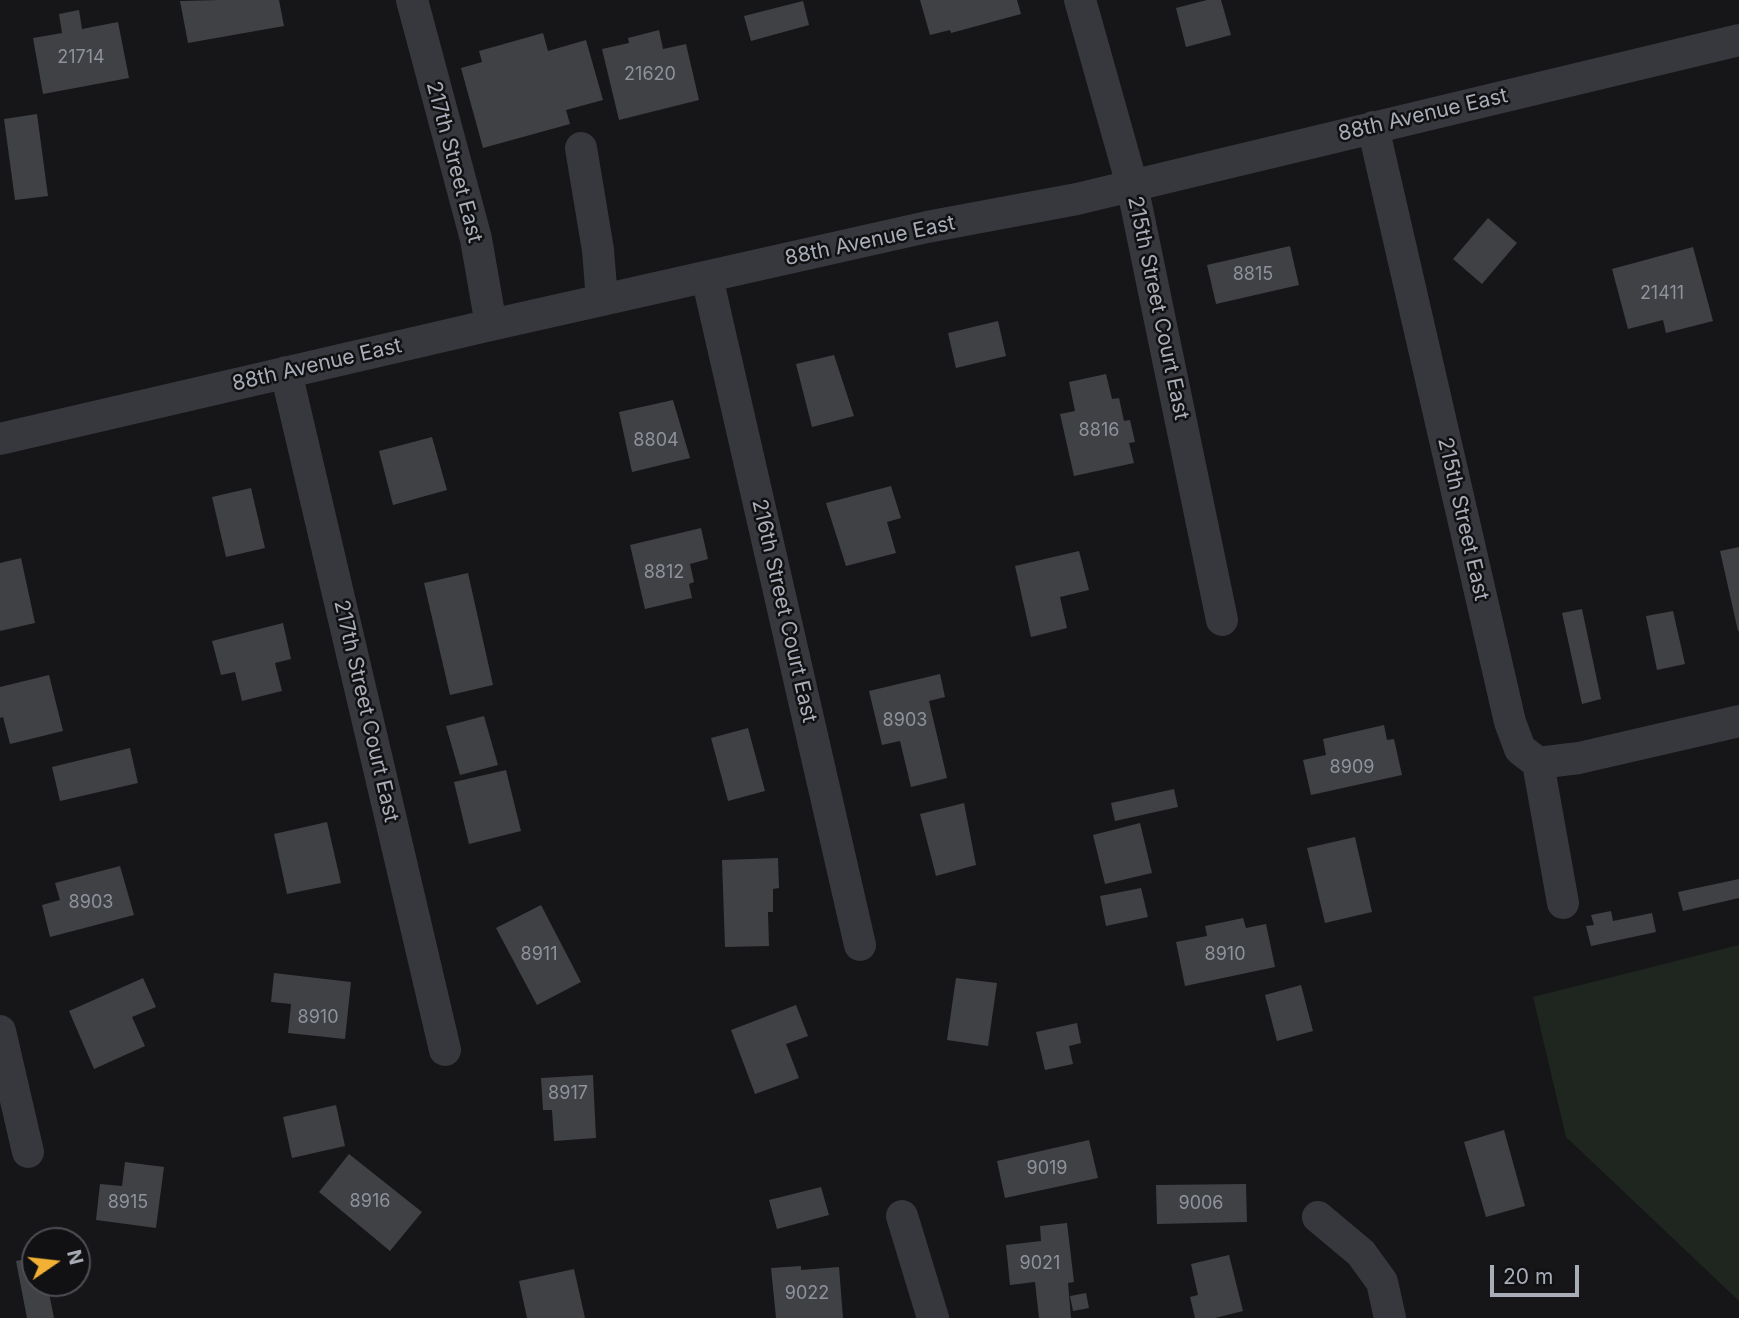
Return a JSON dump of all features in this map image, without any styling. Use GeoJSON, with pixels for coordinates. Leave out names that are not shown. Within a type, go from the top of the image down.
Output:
{"type":"FeatureCollection","features":[{"type":"Feature","properties":{"kind":"street","name":"217th Street East"},"geometry":{"type":"LineString","coordinates":[[412,0],[476,239],[491,325]]}},
{"type":"Feature","properties":{"kind":"street","name":"215th Street Court East"},"geometry":{"type":"LineString","coordinates":[[1080,0],[1132,185],[1222,620]]}},
{"type":"Feature","properties":{"kind":"street","name":"88th Avenue East"},"geometry":{"type":"LineString","coordinates":[[0,439],[927,227],[1077,200],[1739,40]]}},
{"type":"Feature","properties":{"kind":"street","name":"215th Street East"},"geometry":{"type":"LineString","coordinates":[[1373,127],[1510,722],[1520,749],[1538,763]]}},
{"type":"Feature","properties":{"kind":"street"},"geometry":{"type":"LineString","coordinates":[[581,148],[598,250],[602,300]]}},
{"type":"Feature","properties":{"kind":"street","name":"216th Street Court East"},"geometry":{"type":"LineString","coordinates":[[707,276],[860,945]]}},
{"type":"Feature","properties":{"kind":"street","name":"217th Street Court East"},"geometry":{"type":"LineString","coordinates":[[286,372],[445,1050]]}},
{"type":"Feature","properties":{"kind":"street"},"geometry":{"type":"LineString","coordinates":[[1563,903],[1538,763],[1579,758],[1739,721]]}},
{"type":"Feature","properties":{"kind":"street"},"geometry":{"type":"LineString","coordinates":[[0,1031],[28,1152]]}},
{"type":"Feature","properties":{"kind":"street"},"geometry":{"type":"LineString","coordinates":[[902,1216],[933,1318]]}},
{"type":"Feature","properties":{"kind":"street"},"geometry":{"type":"LineString","coordinates":[[1318,1217],[1361,1252],[1382,1282],[1391,1318]]}},
{"type":"Feature","properties":{"kind":"shaded area"},"geometry":{"type":"Polygon","coordinates":[[[1739,945],[1739,1301],[1566,1137],[1533,997],[1739,945]]]}},
{"type":"Feature","properties":{"kind":"building"},"geometry":{"type":"Polygon","coordinates":[[[279,0],[284,26],[188,43],[180,1],[279,0]]]}},
{"type":"Feature","properties":{"kind":"building"},"geometry":{"type":"Polygon","coordinates":[[[920,0],[1017,0],[1021,14],[951,33],[950,30],[930,35],[920,0]]]}},
{"type":"Feature","properties":{"kind":"building"},"geometry":{"type":"Polygon","coordinates":[[[1207,0],[1221,0],[1231,35],[1186,47],[1176,8],[1207,0]]]}},
{"type":"Feature","properties":{"kind":"building"},"geometry":{"type":"Polygon","coordinates":[[[803,1],[809,25],[751,41],[744,16],[803,1]]]}},
{"type":"Feature","properties":{"kind":"building"},"geometry":{"type":"Polygon","coordinates":[[[79,10],[82,29],[118,22],[129,78],[43,94],[33,38],[62,33],[59,14],[79,10]]]}},
{"type":"Feature","properties":{"kind":"building"},"geometry":{"type":"Polygon","coordinates":[[[659,30],[663,49],[686,44],[699,100],[619,120],[602,49],[629,43],[628,38],[659,30]]]}},
{"type":"Feature","properties":{"kind":"building"},"geometry":{"type":"Polygon","coordinates":[[[543,33],[548,51],[586,40],[603,100],[566,110],[570,124],[483,148],[461,68],[482,62],[479,51],[543,33]]]}},
{"type":"Feature","properties":{"kind":"building"},"geometry":{"type":"Polygon","coordinates":[[[37,114],[48,196],[15,200],[4,119],[37,114]]]}},
{"type":"Feature","properties":{"kind":"building"},"geometry":{"type":"Polygon","coordinates":[[[1488,218],[1517,243],[1482,284],[1453,259],[1488,218]]]}},
{"type":"Feature","properties":{"kind":"building"},"geometry":{"type":"Polygon","coordinates":[[[1290,246],[1299,285],[1216,304],[1207,265],[1290,246]]]}},
{"type":"Feature","properties":{"kind":"building"},"geometry":{"type":"Polygon","coordinates":[[[1693,247],[1713,321],[1666,333],[1663,320],[1628,329],[1612,269],[1693,247]]]}},
{"type":"Feature","properties":{"kind":"building"},"geometry":{"type":"Polygon","coordinates":[[[998,321],[1006,356],[956,368],[948,333],[998,321]]]}},
{"type":"Feature","properties":{"kind":"building"},"geometry":{"type":"Polygon","coordinates":[[[834,355],[854,416],[812,427],[796,364],[834,355]]]}},
{"type":"Feature","properties":{"kind":"building"},"geometry":{"type":"Polygon","coordinates":[[[1106,374],[1112,399],[1119,398],[1124,421],[1130,420],[1135,442],[1129,443],[1134,463],[1074,476],[1060,414],[1075,411],[1069,382],[1106,374]]]}},
{"type":"Feature","properties":{"kind":"building"},"geometry":{"type":"Polygon","coordinates":[[[673,400],[690,458],[632,472],[619,412],[673,400]]]}},
{"type":"Feature","properties":{"kind":"building"},"geometry":{"type":"Polygon","coordinates":[[[432,437],[447,490],[393,505],[379,451],[432,437]]]}},
{"type":"Feature","properties":{"kind":"building"},"geometry":{"type":"Polygon","coordinates":[[[891,486],[901,518],[887,522],[896,553],[846,566],[826,503],[891,486]]]}},
{"type":"Feature","properties":{"kind":"building"},"geometry":{"type":"Polygon","coordinates":[[[251,488],[265,548],[226,557],[212,497],[251,488]]]}},
{"type":"Feature","properties":{"kind":"building"},"geometry":{"type":"Polygon","coordinates":[[[701,528],[708,559],[690,564],[694,582],[689,584],[692,598],[645,609],[630,545],[701,528]]]}},
{"type":"Feature","properties":{"kind":"building"},"geometry":{"type":"Polygon","coordinates":[[[1739,547],[1739,631],[1738,631],[1720,551],[1739,547]]]}},
{"type":"Feature","properties":{"kind":"building"},"geometry":{"type":"Polygon","coordinates":[[[1079,551],[1089,590],[1060,597],[1067,628],[1031,637],[1015,566],[1079,551]]]}},
{"type":"Feature","properties":{"kind":"building"},"geometry":{"type":"Polygon","coordinates":[[[21,558],[35,623],[0,631],[0,563],[21,558]]]}},
{"type":"Feature","properties":{"kind":"building"},"geometry":{"type":"Polygon","coordinates":[[[468,573],[493,685],[450,695],[424,583],[468,573]]]}},
{"type":"Feature","properties":{"kind":"building"},"geometry":{"type":"Polygon","coordinates":[[[1582,609],[1601,699],[1582,704],[1562,613],[1582,609]]]}},
{"type":"Feature","properties":{"kind":"building"},"geometry":{"type":"Polygon","coordinates":[[[1673,611],[1685,664],[1657,670],[1646,616],[1673,611]]]}},
{"type":"Feature","properties":{"kind":"building"},"geometry":{"type":"Polygon","coordinates":[[[283,623],[291,659],[275,663],[282,691],[242,701],[235,672],[221,675],[212,641],[283,623]]]}},
{"type":"Feature","properties":{"kind":"building"},"geometry":{"type":"Polygon","coordinates":[[[940,674],[945,697],[929,701],[947,778],[911,787],[900,741],[882,745],[869,691],[940,674]]]}},
{"type":"Feature","properties":{"kind":"building"},"geometry":{"type":"Polygon","coordinates":[[[49,675],[63,731],[10,744],[3,717],[0,718],[0,687],[49,675]]]}},
{"type":"Feature","properties":{"kind":"building"},"geometry":{"type":"Polygon","coordinates":[[[484,716],[498,765],[460,775],[446,726],[484,716]]]}},
{"type":"Feature","properties":{"kind":"building"},"geometry":{"type":"Polygon","coordinates":[[[1384,725],[1387,740],[1394,739],[1402,775],[1311,795],[1303,760],[1326,755],[1323,739],[1384,725]]]}},
{"type":"Feature","properties":{"kind":"building"},"geometry":{"type":"Polygon","coordinates":[[[748,728],[765,791],[728,801],[711,738],[748,728]]]}},
{"type":"Feature","properties":{"kind":"building"},"geometry":{"type":"Polygon","coordinates":[[[130,748],[138,783],[60,801],[52,767],[130,748]]]}},
{"type":"Feature","properties":{"kind":"building"},"geometry":{"type":"Polygon","coordinates":[[[506,770],[521,831],[469,844],[454,782],[506,770]]]}},
{"type":"Feature","properties":{"kind":"building"},"geometry":{"type":"Polygon","coordinates":[[[1174,789],[1178,807],[1115,821],[1111,803],[1174,789]]]}},
{"type":"Feature","properties":{"kind":"building"},"geometry":{"type":"Polygon","coordinates":[[[964,803],[976,865],[936,876],[920,814],[964,803]]]}},
{"type":"Feature","properties":{"kind":"building"},"geometry":{"type":"Polygon","coordinates":[[[327,822],[341,883],[287,894],[274,834],[327,822]]]}},
{"type":"Feature","properties":{"kind":"building"},"geometry":{"type":"Polygon","coordinates":[[[1140,823],[1152,873],[1105,884],[1093,835],[1140,823]]]}},
{"type":"Feature","properties":{"kind":"building"},"geometry":{"type":"Polygon","coordinates":[[[1355,837],[1372,912],[1325,923],[1307,848],[1355,837]]]}},
{"type":"Feature","properties":{"kind":"building"},"geometry":{"type":"Polygon","coordinates":[[[778,858],[779,888],[773,889],[773,912],[768,912],[769,946],[725,947],[722,860],[778,858]]]}},
{"type":"Feature","properties":{"kind":"building"},"geometry":{"type":"Polygon","coordinates":[[[120,866],[134,915],[50,937],[42,905],[60,900],[55,883],[120,866]]]}},
{"type":"Feature","properties":{"kind":"building"},"geometry":{"type":"Polygon","coordinates":[[[1739,879],[1739,898],[1683,911],[1678,892],[1739,879]]]}},
{"type":"Feature","properties":{"kind":"building"},"geometry":{"type":"Polygon","coordinates":[[[1141,888],[1148,917],[1106,926],[1100,896],[1141,888]]]}},
{"type":"Feature","properties":{"kind":"building"},"geometry":{"type":"Polygon","coordinates":[[[541,905],[581,982],[537,1005],[496,928],[541,905]]]}},
{"type":"Feature","properties":{"kind":"building"},"geometry":{"type":"Polygon","coordinates":[[[1611,911],[1613,921],[1652,913],[1656,932],[1591,946],[1586,926],[1594,925],[1591,915],[1611,911]]]}},
{"type":"Feature","properties":{"kind":"building"},"geometry":{"type":"Polygon","coordinates":[[[1243,918],[1246,928],[1266,924],[1275,967],[1185,986],[1176,942],[1207,936],[1205,926],[1243,918]]]}},
{"type":"Feature","properties":{"kind":"building"},"geometry":{"type":"Polygon","coordinates":[[[274,973],[351,982],[345,1039],[288,1033],[291,1004],[271,1002],[274,973]]]}},
{"type":"Feature","properties":{"kind":"building"},"geometry":{"type":"Polygon","coordinates":[[[143,978],[156,1007],[132,1017],[145,1046],[94,1069],[69,1011],[143,978]]]}},
{"type":"Feature","properties":{"kind":"building"},"geometry":{"type":"Polygon","coordinates":[[[956,978],[997,983],[988,1046],[947,1040],[956,978]]]}},
{"type":"Feature","properties":{"kind":"building"},"geometry":{"type":"Polygon","coordinates":[[[1301,985],[1313,1031],[1277,1041],[1265,995],[1301,985]]]}},
{"type":"Feature","properties":{"kind":"building"},"geometry":{"type":"Polygon","coordinates":[[[796,1005],[808,1036],[786,1044],[799,1078],[755,1094],[731,1030],[796,1005]]]}},
{"type":"Feature","properties":{"kind":"building"},"geometry":{"type":"Polygon","coordinates":[[[1077,1023],[1081,1043],[1069,1046],[1073,1064],[1045,1070],[1036,1032],[1077,1023]]]}},
{"type":"Feature","properties":{"kind":"building"},"geometry":{"type":"Polygon","coordinates":[[[593,1075],[596,1138],[554,1141],[552,1110],[543,1110],[541,1078],[593,1075]]]}},
{"type":"Feature","properties":{"kind":"building"},"geometry":{"type":"Polygon","coordinates":[[[336,1105],[345,1146],[292,1158],[283,1117],[336,1105]]]}},
{"type":"Feature","properties":{"kind":"building"},"geometry":{"type":"Polygon","coordinates":[[[1504,1130],[1525,1206],[1486,1217],[1464,1142],[1504,1130]]]}},
{"type":"Feature","properties":{"kind":"building"},"geometry":{"type":"Polygon","coordinates":[[[1089,1140],[1098,1178],[1005,1198],[997,1161],[1089,1140]]]}},
{"type":"Feature","properties":{"kind":"building"},"geometry":{"type":"Polygon","coordinates":[[[349,1154],[422,1212],[390,1251],[319,1192],[349,1154]]]}},
{"type":"Feature","properties":{"kind":"building"},"geometry":{"type":"Polygon","coordinates":[[[125,1162],[164,1167],[156,1228],[96,1220],[100,1184],[122,1186],[125,1162]]]}},
{"type":"Feature","properties":{"kind":"building"},"geometry":{"type":"Polygon","coordinates":[[[1246,1184],[1247,1222],[1157,1224],[1156,1185],[1246,1184]]]}},
{"type":"Feature","properties":{"kind":"building"},"geometry":{"type":"Polygon","coordinates":[[[821,1187],[829,1215],[777,1229],[769,1200],[821,1187]]]}},
{"type":"Feature","properties":{"kind":"building"},"geometry":{"type":"Polygon","coordinates":[[[1067,1223],[1074,1282],[1068,1283],[1071,1318],[1039,1318],[1035,1282],[1010,1285],[1006,1245],[1041,1241],[1040,1226],[1067,1223]]]}},
{"type":"Feature","properties":{"kind":"building"},"geometry":{"type":"Polygon","coordinates":[[[1229,1255],[1243,1311],[1215,1318],[1195,1318],[1190,1297],[1198,1295],[1191,1264],[1229,1255]]]}},
{"type":"Feature","properties":{"kind":"building"},"geometry":{"type":"Polygon","coordinates":[[[21,1260],[21,1287],[16,1261],[21,1260]]]}},
{"type":"Feature","properties":{"kind":"building"},"geometry":{"type":"Polygon","coordinates":[[[801,1266],[801,1270],[839,1267],[843,1318],[776,1318],[771,1268],[801,1266]]]}},
{"type":"Feature","properties":{"kind":"building"},"geometry":{"type":"Polygon","coordinates":[[[574,1269],[585,1318],[527,1318],[519,1281],[574,1269]]]}},
{"type":"Feature","properties":{"kind":"building"},"geometry":{"type":"Polygon","coordinates":[[[1086,1293],[1089,1308],[1073,1311],[1070,1296],[1086,1293]]]}},
{"type":"Feature","properties":{"kind":"building"},"geometry":{"type":"Polygon","coordinates":[[[23,1297],[50,1297],[54,1318],[27,1318],[23,1297]]]}}]}
